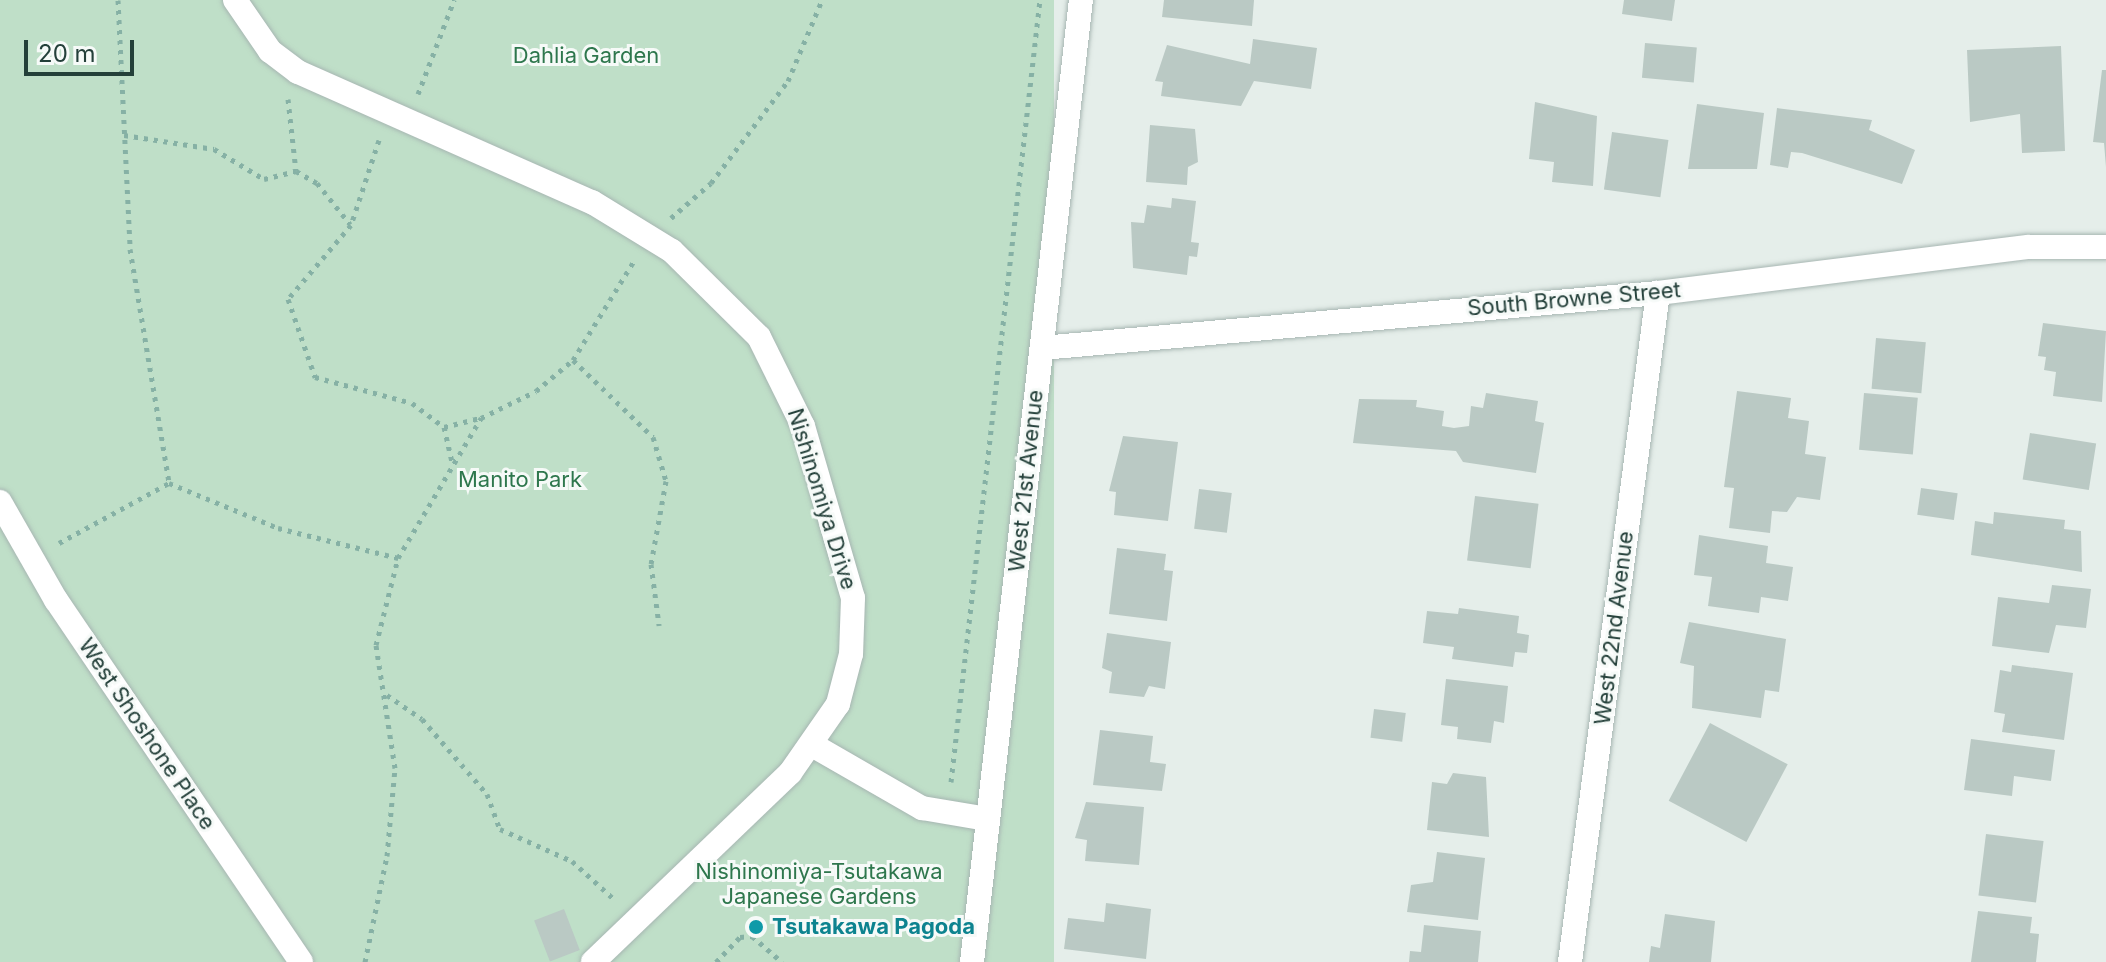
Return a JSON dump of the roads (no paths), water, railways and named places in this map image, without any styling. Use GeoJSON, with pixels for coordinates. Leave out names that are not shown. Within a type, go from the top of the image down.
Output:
{"type":"FeatureCollection","features":[{"type":"Feature","properties":{"kind":"street","name":"Nishinomiya Drive"},"geometry":{"type":"LineString","coordinates":[[235,0],[283,63],[650,236],[717,288],[759,337],[790,393],[827,498],[849,580],[854,636],[838,704],[814,746],[593,962]]}},
{"type":"Feature","properties":{"kind":"street","name":"West 21st Avenue"},"geometry":{"type":"LineString","coordinates":[[972,962],[1081,0]]}},
{"type":"Feature","properties":{"kind":"street","name":"South Browne Street"},"geometry":{"type":"LineString","coordinates":[[1042,348],[1658,293],[2029,247],[2106,247]]}},
{"type":"Feature","properties":{"kind":"street","name":"West 22nd Avenue"},"geometry":{"type":"LineString","coordinates":[[1570,962],[1658,293]]}},
{"type":"Feature","properties":{"kind":"street","name":"West Shoshone Place"},"geometry":{"type":"LineString","coordinates":[[0,502],[30,558],[301,962]]}},
{"type":"Feature","properties":{"kind":"street"},"geometry":{"type":"LineString","coordinates":[[814,746],[911,803],[947,814],[988,819]]}},
{"type":"Feature","properties":{"kind":"place","name":"Tsutakawa Pagoda"},"geometry":{"type":"Point","coordinates":[756,927]}},
{"type":"Feature","properties":{"kind":"park label","name":"Dahlia Garden"},"geometry":{"type":"Point","coordinates":[586,56]}},
{"type":"Feature","properties":{"kind":"park label","name":"Manito Park"},"geometry":{"type":"Point","coordinates":[520,480]}},
{"type":"Feature","properties":{"kind":"park label","name":"Nishinomiya-Tsutakawa Japanese Gardens"},"geometry":{"type":"Point","coordinates":[819,884]}}]}
